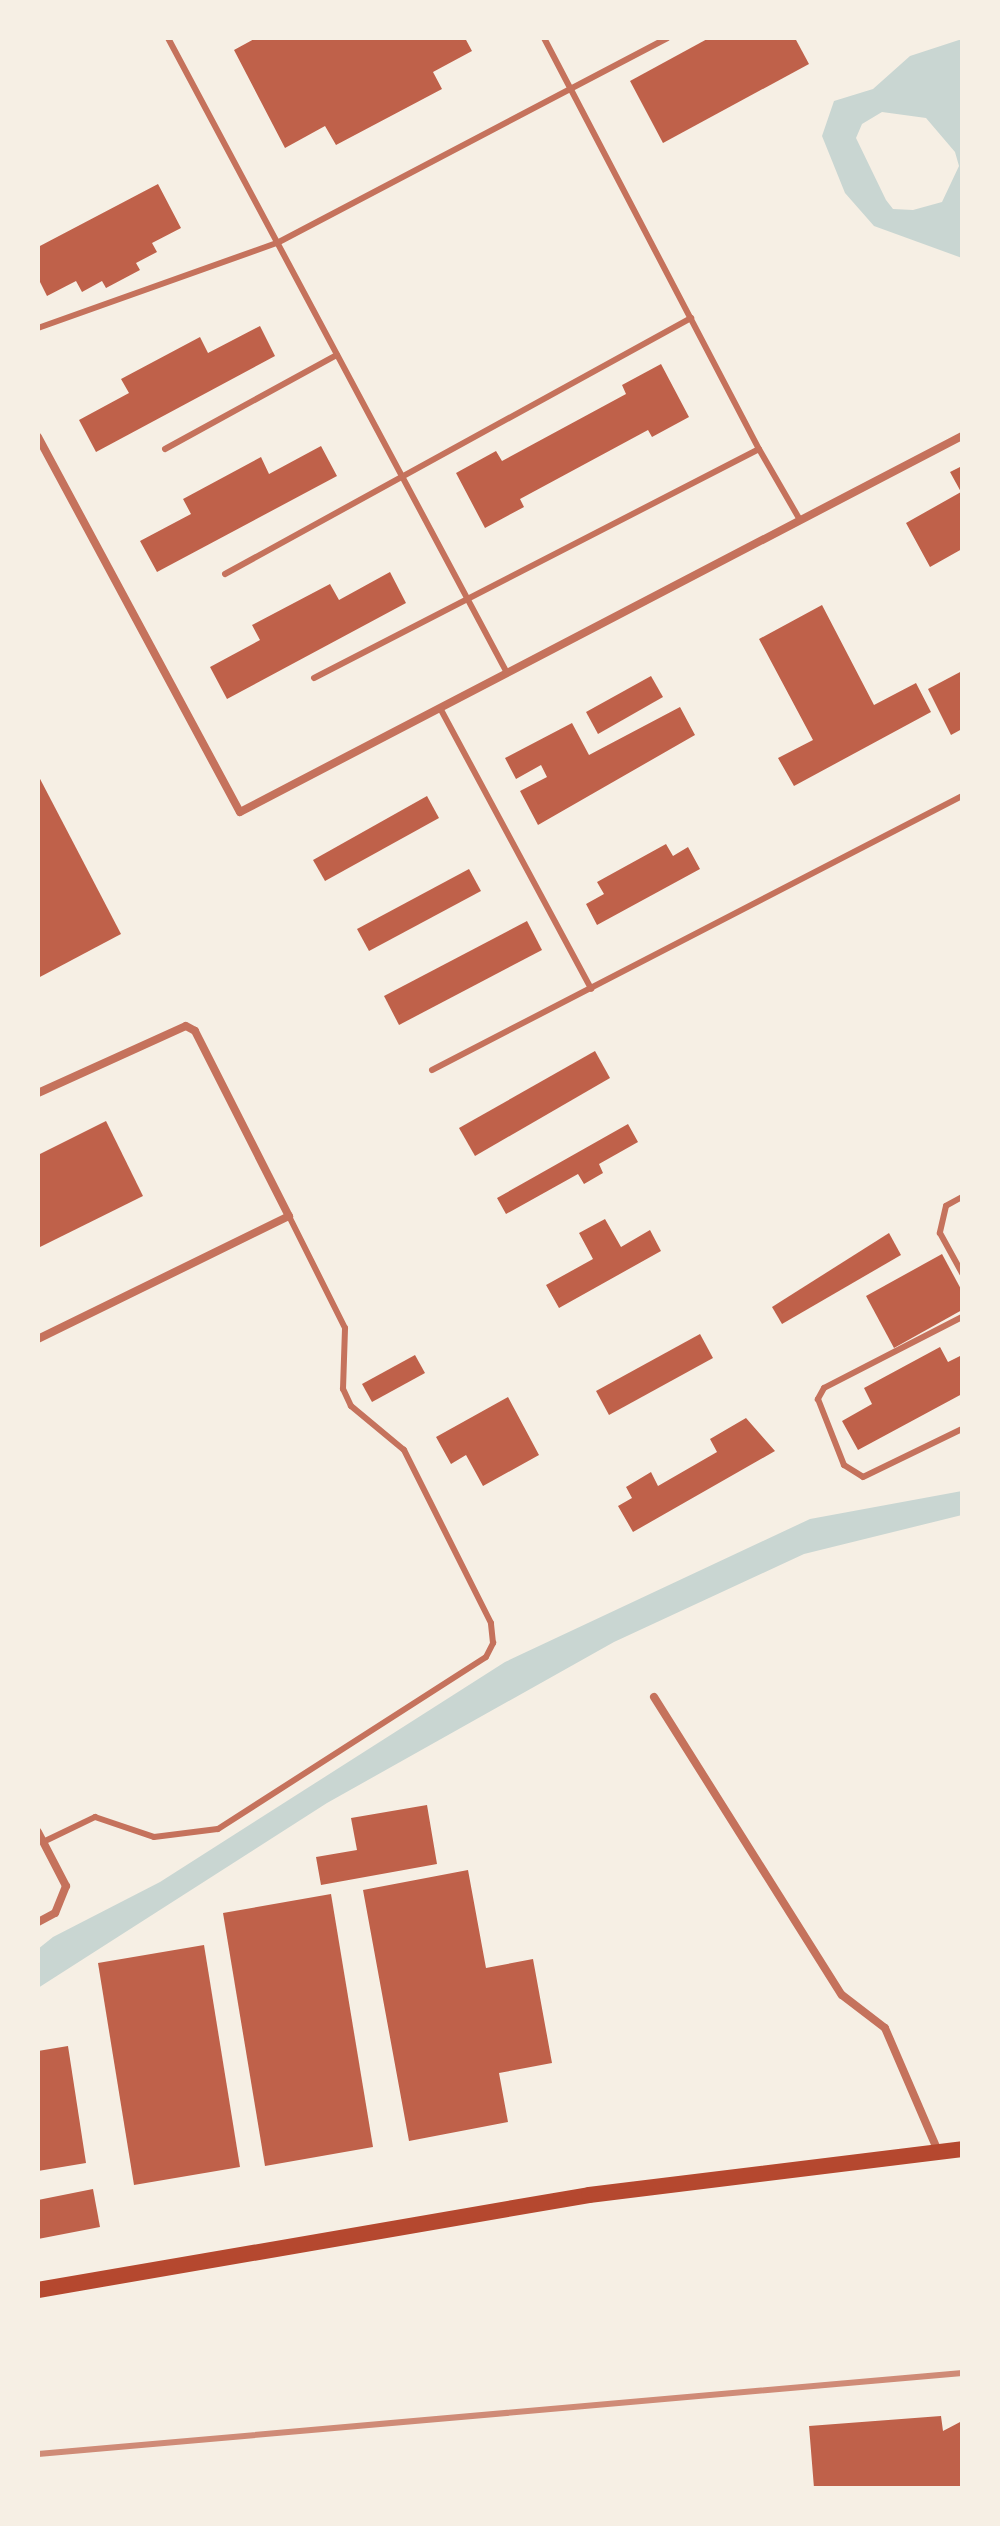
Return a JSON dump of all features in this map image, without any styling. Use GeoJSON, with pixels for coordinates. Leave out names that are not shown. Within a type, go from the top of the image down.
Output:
{"type":"FeatureCollection","features":[{"type":"Feature","properties":{"kind":"main road"},"geometry":{"type":"LineString","coordinates":[[38,2290],[589,2195],[962,2149]]}},
{"type":"Feature","properties":{"kind":"street"},"geometry":{"type":"LineString","coordinates":[[38,437],[240,812],[962,436]]}},
{"type":"Feature","properties":{"kind":"street"},"geometry":{"type":"LineString","coordinates":[[38,1093],[186,1026],[289,1216],[38,1339]]}},
{"type":"Feature","properties":{"kind":"street"},"geometry":{"type":"LineString","coordinates":[[654,1697],[842,1995],[885,2028],[938,2151]]}},
{"type":"Feature","properties":{"kind":"street"},"geometry":{"type":"LineString","coordinates":[[38,1832],[66,1886],[55,1913],[38,1922]]}},
{"type":"Feature","properties":{"kind":"lane"},"geometry":{"type":"LineString","coordinates":[[168,38],[507,673]]}},
{"type":"Feature","properties":{"kind":"lane"},"geometry":{"type":"LineString","coordinates":[[544,38],[759,449],[800,520]]}},
{"type":"Feature","properties":{"kind":"lane"},"geometry":{"type":"LineString","coordinates":[[38,328],[277,243],[668,38]]}},
{"type":"Feature","properties":{"kind":"lane"},"geometry":{"type":"LineString","coordinates":[[225,574],[691,318]]}},
{"type":"Feature","properties":{"kind":"lane"},"geometry":{"type":"LineString","coordinates":[[165,449],[337,355]]}},
{"type":"Feature","properties":{"kind":"lane"},"geometry":{"type":"LineString","coordinates":[[314,678],[759,449]]}},
{"type":"Feature","properties":{"kind":"lane"},"geometry":{"type":"LineString","coordinates":[[440,708],[591,989]]}},
{"type":"Feature","properties":{"kind":"lane"},"geometry":{"type":"LineString","coordinates":[[432,1070],[962,796]]}},
{"type":"Feature","properties":{"kind":"lane"},"geometry":{"type":"LineString","coordinates":[[962,1197],[946,1206],[940,1233],[962,1273]]}},
{"type":"Feature","properties":{"kind":"lane"},"geometry":{"type":"LineString","coordinates":[[43,1842],[95,1817],[154,1837],[218,1829],[486,1657],[493,1643],[491,1623],[404,1450],[351,1406],[339,1308],[289,1216]]}},
{"type":"Feature","properties":{"kind":"lane"},"geometry":{"type":"LineString","coordinates":[[962,1317],[824,1388],[818,1399],[844,1465],[863,1477],[962,1429]]}},
{"type":"Feature","properties":{"kind":"shaded area"},"geometry":{"type":"Polygon","coordinates":[[[962,39],[962,258],[874,226],[845,193],[822,136],[834,101],[873,89],[910,56],[962,39]],[[882,112],[862,124],[856,138],[893,209],[913,210],[942,202],[959,166],[955,152],[926,118],[882,112]]]}},
{"type":"Feature","properties":{"kind":"shaded area"},"geometry":{"type":"Polygon","coordinates":[[[962,1491],[962,1515],[804,1554],[614,1642],[327,1803],[38,1988],[38,1949],[53,1937],[160,1882],[505,1662],[810,1519],[962,1491]]]}},
{"type":"Feature","properties":{"kind":"building"},"geometry":{"type":"Polygon","coordinates":[[[256,38],[465,38],[472,51],[433,72],[442,89],[336,145],[325,126],[285,148],[234,50],[256,38]]]}},
{"type":"Feature","properties":{"kind":"building"},"geometry":{"type":"Polygon","coordinates":[[[709,38],[795,38],[809,64],[663,143],[630,81],[709,38]]]}},
{"type":"Feature","properties":{"kind":"building"},"geometry":{"type":"Polygon","coordinates":[[[158,184],[181,228],[152,243],[157,252],[136,263],[140,270],[106,288],[102,281],[82,292],[76,281],[47,296],[38,278],[38,247],[158,184]]]}},
{"type":"Feature","properties":{"kind":"building"},"geometry":{"type":"Polygon","coordinates":[[[260,326],[275,356],[96,452],[79,420],[129,393],[121,379],[200,337],[208,353],[260,326]]]}},
{"type":"Feature","properties":{"kind":"building"},"geometry":{"type":"Polygon","coordinates":[[[661,364],[689,417],[652,437],[648,430],[520,499],[524,507],[485,528],[456,473],[496,451],[502,461],[626,394],[622,385],[661,364]]]}},
{"type":"Feature","properties":{"kind":"building"},"geometry":{"type":"Polygon","coordinates":[[[321,446],[337,476],[157,572],[140,541],[191,514],[183,499],[261,457],[269,474],[321,446]]]}},
{"type":"Feature","properties":{"kind":"building"},"geometry":{"type":"Polygon","coordinates":[[[962,466],[962,549],[930,567],[906,523],[961,492],[950,472],[962,466]]]}},
{"type":"Feature","properties":{"kind":"building"},"geometry":{"type":"Polygon","coordinates":[[[390,572],[406,603],[227,699],[210,667],[260,640],[252,625],[330,584],[339,600],[390,572]]]}},
{"type":"Feature","properties":{"kind":"building"},"geometry":{"type":"Polygon","coordinates":[[[822,605],[874,705],[916,683],[931,712],[794,786],[778,758],[813,740],[759,639],[822,605]]]}},
{"type":"Feature","properties":{"kind":"building"},"geometry":{"type":"Polygon","coordinates":[[[962,671],[962,729],[951,735],[928,689],[962,671]]]}},
{"type":"Feature","properties":{"kind":"building"},"geometry":{"type":"Polygon","coordinates":[[[651,676],[663,697],[598,734],[586,712],[651,676]]]}},
{"type":"Feature","properties":{"kind":"building"},"geometry":{"type":"Polygon","coordinates":[[[680,707],[695,735],[538,825],[520,791],[547,777],[541,765],[516,779],[505,758],[572,723],[589,755],[680,707]]]}},
{"type":"Feature","properties":{"kind":"building"},"geometry":{"type":"Polygon","coordinates":[[[38,775],[121,934],[38,978],[38,775]]]}},
{"type":"Feature","properties":{"kind":"building"},"geometry":{"type":"Polygon","coordinates":[[[427,796],[439,818],[325,881],[313,860],[427,796]]]}},
{"type":"Feature","properties":{"kind":"building"},"geometry":{"type":"Polygon","coordinates":[[[666,844],[673,856],[688,847],[700,869],[597,925],[586,904],[604,894],[597,882],[666,844]]]}},
{"type":"Feature","properties":{"kind":"building"},"geometry":{"type":"Polygon","coordinates":[[[469,869],[481,891],[369,951],[357,929],[469,869]]]}},
{"type":"Feature","properties":{"kind":"building"},"geometry":{"type":"Polygon","coordinates":[[[527,921],[542,950],[399,1025],[384,996],[527,921]]]}},
{"type":"Feature","properties":{"kind":"building"},"geometry":{"type":"Polygon","coordinates":[[[595,1051],[610,1078],[475,1156],[459,1128],[595,1051]]]}},
{"type":"Feature","properties":{"kind":"building"},"geometry":{"type":"Polygon","coordinates":[[[106,1121],[143,1196],[38,1248],[38,1155],[106,1121]]]}},
{"type":"Feature","properties":{"kind":"building"},"geometry":{"type":"Polygon","coordinates":[[[628,1124],[638,1142],[599,1164],[603,1173],[584,1184],[578,1174],[506,1214],[497,1198],[628,1124]]]}},
{"type":"Feature","properties":{"kind":"building"},"geometry":{"type":"Polygon","coordinates":[[[605,1219],[621,1247],[650,1230],[661,1251],[559,1308],[546,1285],[593,1259],[579,1233],[605,1219]]]}},
{"type":"Feature","properties":{"kind":"building"},"geometry":{"type":"Polygon","coordinates":[[[889,1233],[901,1255],[782,1324],[772,1307],[889,1233]]]}},
{"type":"Feature","properties":{"kind":"building"},"geometry":{"type":"Polygon","coordinates":[[[942,1254],[962,1291],[962,1310],[894,1348],[866,1296],[942,1254]]]}},
{"type":"Feature","properties":{"kind":"building"},"geometry":{"type":"Polygon","coordinates":[[[700,1334],[713,1358],[609,1415],[596,1391],[700,1334]]]}},
{"type":"Feature","properties":{"kind":"building"},"geometry":{"type":"Polygon","coordinates":[[[940,1347],[948,1362],[962,1355],[962,1394],[858,1450],[842,1421],[872,1404],[864,1388],[940,1347]]]}},
{"type":"Feature","properties":{"kind":"building"},"geometry":{"type":"Polygon","coordinates":[[[415,1355],[425,1373],[372,1402],[362,1384],[415,1355]]]}},
{"type":"Feature","properties":{"kind":"building"},"geometry":{"type":"Polygon","coordinates":[[[508,1397],[539,1455],[483,1486],[466,1455],[451,1464],[436,1437],[508,1397]]]}},
{"type":"Feature","properties":{"kind":"building"},"geometry":{"type":"Polygon","coordinates":[[[746,1418],[775,1451],[633,1532],[618,1506],[632,1498],[626,1487],[651,1472],[658,1486],[717,1452],[710,1439],[746,1418]]]}},
{"type":"Feature","properties":{"kind":"building"},"geometry":{"type":"Polygon","coordinates":[[[427,1805],[437,1864],[321,1885],[316,1857],[357,1850],[351,1818],[427,1805]]]}},
{"type":"Feature","properties":{"kind":"building"},"geometry":{"type":"Polygon","coordinates":[[[468,1870],[486,1968],[533,1959],[552,2063],[499,2073],[508,2122],[409,2141],[363,1890],[468,1870]]]}},
{"type":"Feature","properties":{"kind":"building"},"geometry":{"type":"Polygon","coordinates":[[[331,1894],[373,2147],[265,2166],[223,1913],[331,1894]]]}},
{"type":"Feature","properties":{"kind":"building"},"geometry":{"type":"Polygon","coordinates":[[[204,1945],[240,2167],[134,2185],[98,1963],[204,1945]]]}},
{"type":"Feature","properties":{"kind":"building"},"geometry":{"type":"Polygon","coordinates":[[[68,2046],[86,2163],[38,2171],[38,2051],[68,2046]]]}},
{"type":"Feature","properties":{"kind":"building"},"geometry":{"type":"Polygon","coordinates":[[[93,2189],[100,2227],[38,2239],[38,2200],[93,2189]]]}},
{"type":"Feature","properties":{"kind":"building"},"geometry":{"type":"Polygon","coordinates":[[[941,2416],[943,2431],[962,2421],[962,2488],[814,2488],[809,2426],[941,2416]]]}},
{"type":"Feature","properties":{"kind":"railway"},"geometry":{"type":"LineString","coordinates":[[38,2454],[962,2373]]}}]}
